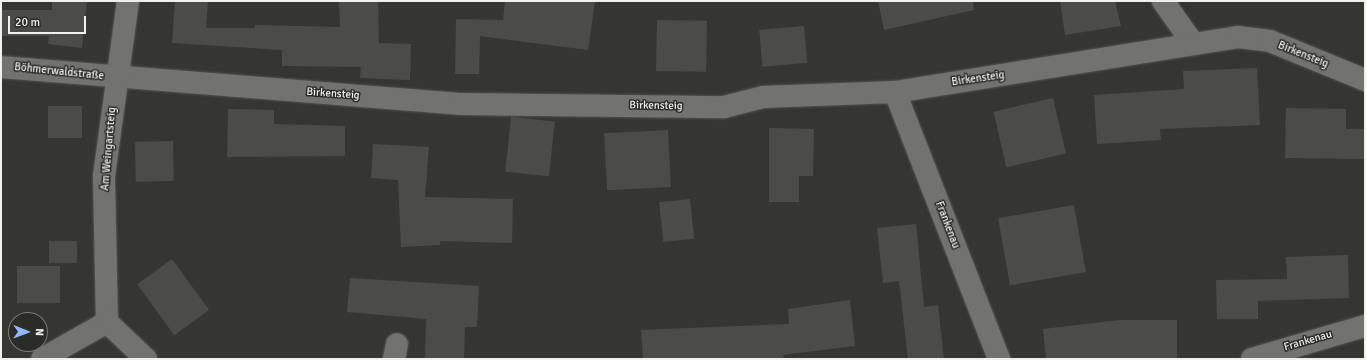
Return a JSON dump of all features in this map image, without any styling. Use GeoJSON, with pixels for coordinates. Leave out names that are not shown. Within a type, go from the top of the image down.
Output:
{"type":"FeatureCollection","features":[{"type":"Feature","properties":{"kind":"street","name":"Am Weingartsteig"},"geometry":{"type":"LineString","coordinates":[[107,322],[104,176],[116,78],[128,1]]}},
{"type":"Feature","properties":{"kind":"street"},"geometry":{"type":"LineString","coordinates":[[1163,1],[1192,42]]}},
{"type":"Feature","properties":{"kind":"street","name":"Birkensteig"},"geometry":{"type":"LineString","coordinates":[[116,78],[461,104],[724,107],[763,97],[895,92],[1056,68],[1192,42],[1238,37],[1270,41],[1365,80]]}},
{"type":"Feature","properties":{"kind":"street","name":"Böhmerwaldstraße"},"geometry":{"type":"LineString","coordinates":[[1,67],[116,78]]}},
{"type":"Feature","properties":{"kind":"street","name":"Frankenau"},"geometry":{"type":"LineString","coordinates":[[895,92],[999,359]]}},
{"type":"Feature","properties":{"kind":"street"},"geometry":{"type":"LineString","coordinates":[[42,359],[107,322],[146,359]]}},
{"type":"Feature","properties":{"kind":"street","name":"Frankenau"},"geometry":{"type":"LineString","coordinates":[[1252,359],[1365,326]]}},
{"type":"Feature","properties":{"kind":"building"},"geometry":{"type":"Polygon","coordinates":[[[52,1],[87,1],[82,48],[48,44],[49,36],[1,36],[1,10],[52,10],[52,1]]]}},
{"type":"Feature","properties":{"kind":"building"},"geometry":{"type":"Polygon","coordinates":[[[175,1],[208,1],[206,28],[255,28],[255,25],[340,27],[339,1],[378,1],[379,43],[411,44],[410,80],[360,78],[361,67],[282,66],[282,50],[172,43],[175,1]]]}},
{"type":"Feature","properties":{"kind":"building"},"geometry":{"type":"Polygon","coordinates":[[[505,1],[595,1],[588,50],[480,36],[479,74],[455,74],[456,19],[503,20],[505,1]]]}},
{"type":"Feature","properties":{"kind":"building"},"geometry":{"type":"Polygon","coordinates":[[[878,1],[973,1],[974,10],[884,30],[878,1]]]}},
{"type":"Feature","properties":{"kind":"building"},"geometry":{"type":"Polygon","coordinates":[[[1060,1],[1115,1],[1121,26],[1065,35],[1060,1]]]}},
{"type":"Feature","properties":{"kind":"building"},"geometry":{"type":"Polygon","coordinates":[[[657,20],[707,21],[706,72],[656,71],[657,20]]]}},
{"type":"Feature","properties":{"kind":"building"},"geometry":{"type":"Polygon","coordinates":[[[804,26],[807,63],[762,67],[759,30],[804,26]]]}},
{"type":"Feature","properties":{"kind":"building"},"geometry":{"type":"Polygon","coordinates":[[[1257,68],[1260,125],[1160,129],[1161,140],[1097,144],[1094,95],[1184,89],[1183,71],[1257,68]]]}},
{"type":"Feature","properties":{"kind":"building"},"geometry":{"type":"Polygon","coordinates":[[[1053,98],[1066,154],[1006,167],[994,112],[1053,98]]]}},
{"type":"Feature","properties":{"kind":"building"},"geometry":{"type":"Polygon","coordinates":[[[48,106],[82,106],[82,138],[48,138],[48,106]]]}},
{"type":"Feature","properties":{"kind":"building"},"geometry":{"type":"Polygon","coordinates":[[[1286,108],[1346,109],[1346,129],[1365,129],[1365,159],[1285,158],[1286,108]]]}},
{"type":"Feature","properties":{"kind":"building"},"geometry":{"type":"Polygon","coordinates":[[[228,109],[274,110],[274,124],[345,126],[345,156],[227,157],[228,109]]]}},
{"type":"Feature","properties":{"kind":"building"},"geometry":{"type":"Polygon","coordinates":[[[511,117],[555,122],[549,176],[505,172],[511,117]]]}},
{"type":"Feature","properties":{"kind":"building"},"geometry":{"type":"Polygon","coordinates":[[[769,128],[814,129],[813,176],[799,176],[799,202],[769,202],[769,128]]]}},
{"type":"Feature","properties":{"kind":"building"},"geometry":{"type":"Polygon","coordinates":[[[668,130],[671,187],[607,190],[604,133],[668,130]]]}},
{"type":"Feature","properties":{"kind":"building"},"geometry":{"type":"Polygon","coordinates":[[[173,141],[174,181],[136,182],[135,142],[173,141]]]}},
{"type":"Feature","properties":{"kind":"building"},"geometry":{"type":"Polygon","coordinates":[[[373,144],[429,147],[425,197],[513,199],[512,243],[440,241],[440,245],[401,247],[398,180],[371,178],[373,144]]]}},
{"type":"Feature","properties":{"kind":"building"},"geometry":{"type":"Polygon","coordinates":[[[690,199],[694,239],[663,242],[659,202],[690,199]]]}},
{"type":"Feature","properties":{"kind":"building"},"geometry":{"type":"Polygon","coordinates":[[[1074,205],[1086,272],[1010,285],[998,218],[1074,205]]]}},
{"type":"Feature","properties":{"kind":"building"},"geometry":{"type":"Polygon","coordinates":[[[916,224],[924,307],[938,305],[944,359],[908,359],[899,281],[883,283],[877,228],[916,224]]]}},
{"type":"Feature","properties":{"kind":"building"},"geometry":{"type":"Polygon","coordinates":[[[49,241],[77,241],[77,263],[49,263],[49,241]]]}},
{"type":"Feature","properties":{"kind":"building"},"geometry":{"type":"Polygon","coordinates":[[[1348,255],[1349,298],[1258,301],[1258,319],[1217,319],[1216,280],[1287,279],[1286,257],[1348,255]]]}},
{"type":"Feature","properties":{"kind":"building"},"geometry":{"type":"Polygon","coordinates":[[[172,259],[209,310],[174,335],[137,284],[172,259]]]}},
{"type":"Feature","properties":{"kind":"building"},"geometry":{"type":"Polygon","coordinates":[[[17,266],[60,266],[60,303],[17,303],[17,266]]]}},
{"type":"Feature","properties":{"kind":"building"},"geometry":{"type":"Polygon","coordinates":[[[350,278],[479,286],[477,327],[465,327],[464,359],[425,359],[426,319],[347,312],[350,278]]]}},
{"type":"Feature","properties":{"kind":"building"},"geometry":{"type":"Polygon","coordinates":[[[850,300],[855,346],[783,355],[784,359],[643,359],[641,330],[789,324],[788,309],[850,300]]]}},
{"type":"Feature","properties":{"kind":"building"},"geometry":{"type":"Polygon","coordinates":[[[1119,320],[1177,320],[1177,359],[1046,359],[1043,329],[1119,320]]]}}]}
